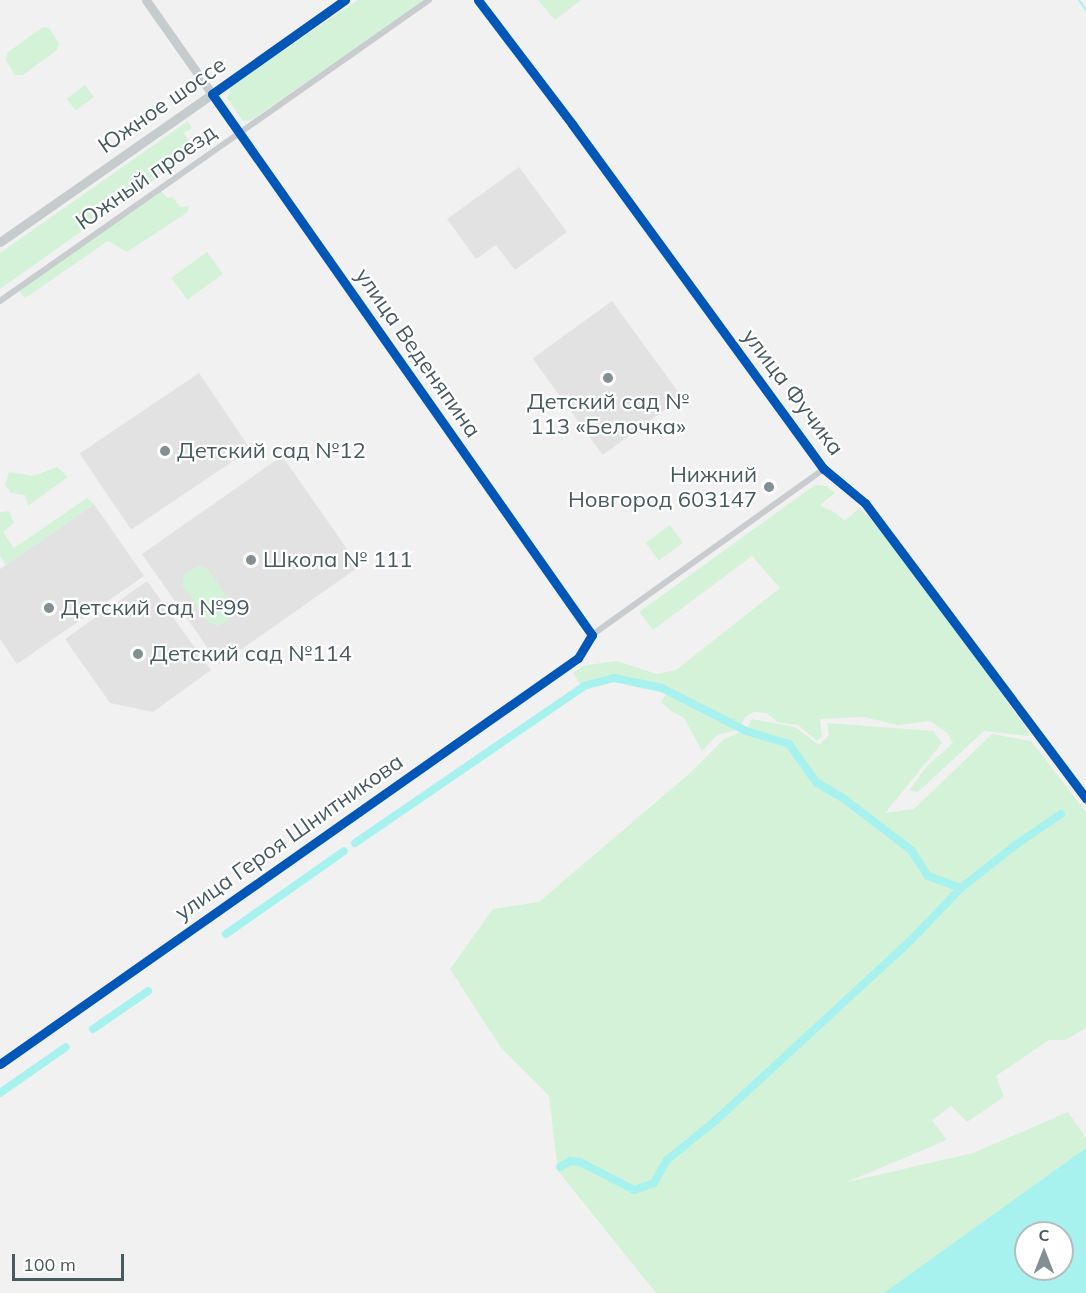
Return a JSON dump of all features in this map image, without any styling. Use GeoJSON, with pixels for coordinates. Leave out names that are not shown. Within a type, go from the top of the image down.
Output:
{"type":"FeatureCollection","features":[{"type":"Feature","properties":{"kind":"main road","name":"улица Веденяпина"},"geometry":{"type":"LineString","coordinates":[[146,0],[212,94]]}},
{"type":"Feature","properties":{"kind":"main road","name":"Южное шоссе"},"geometry":{"type":"LineString","coordinates":[[0,242],[212,94]]}},
{"type":"Feature","properties":{"kind":"street","name":"Южное шоссе"},"geometry":{"type":"LineString","coordinates":[[212,94],[345,0]]}},
{"type":"Feature","properties":{"kind":"street","name":"Южный проезд"},"geometry":{"type":"LineString","coordinates":[[0,300],[241,134],[429,0]]}},
{"type":"Feature","properties":{"kind":"street","name":"улица Фучика"},"geometry":{"type":"LineString","coordinates":[[478,0],[572,124],[825,469],[865,503],[1086,798]]}},
{"type":"Feature","properties":{"kind":"street","name":"улица Веденяпина"},"geometry":{"type":"LineString","coordinates":[[212,94],[592,635]]}},
{"type":"Feature","properties":{"kind":"street"},"geometry":{"type":"LineString","coordinates":[[592,635],[825,469]]}},
{"type":"Feature","properties":{"kind":"street","name":"улица Героя Шнитникова"},"geometry":{"type":"LineString","coordinates":[[0,1064],[578,658],[592,635]]}},
{"type":"Feature","properties":{"kind":"shaded area"},"geometry":{"type":"Polygon","coordinates":[[[519,167],[567,232],[515,270],[496,245],[476,259],[447,219],[519,167]]]}},
{"type":"Feature","properties":{"kind":"shaded area","name":"Детский сад № 113 «Белочка»"},"geometry":{"type":"Polygon","coordinates":[[[612,301],[682,397],[603,455],[533,359],[612,301]]]}},
{"type":"Feature","properties":{"kind":"shaded area","name":"Детский сад №12"},"geometry":{"type":"Polygon","coordinates":[[[199,373],[250,449],[131,530],[80,454],[199,373]]]}},
{"type":"Feature","properties":{"kind":"shaded area","name":"Школа № 111"},"geometry":{"type":"Polygon","coordinates":[[[282,456],[359,567],[219,665],[142,554],[282,456]]]}},
{"type":"Feature","properties":{"kind":"shaded area","name":"Детский сад №99"},"geometry":{"type":"Polygon","coordinates":[[[94,504],[144,576],[17,664],[0,639],[0,569],[94,504]]]}},
{"type":"Feature","properties":{"kind":"shaded area","name":"Детский сад №114"},"geometry":{"type":"Polygon","coordinates":[[[147,581],[211,670],[153,712],[110,703],[65,639],[147,581]]]}},
{"type":"Feature","properties":{"kind":"green space"},"geometry":{"type":"Polygon","coordinates":[[[358,0],[425,0],[252,120],[243,121],[227,98],[232,85],[358,0]]]}},
{"type":"Feature","properties":{"kind":"green space"},"geometry":{"type":"Polygon","coordinates":[[[538,0],[581,0],[555,20],[538,0]]]}},
{"type":"Feature","properties":{"kind":"green space"},"geometry":{"type":"Polygon","coordinates":[[[43,27],[49,28],[59,43],[57,50],[23,75],[15,75],[6,61],[7,53],[43,27]]]}},
{"type":"Feature","properties":{"kind":"green space"},"geometry":{"type":"Polygon","coordinates":[[[85,85],[94,97],[76,111],[67,99],[85,85]]]}},
{"type":"Feature","properties":{"kind":"green space"},"geometry":{"type":"Polygon","coordinates":[[[188,121],[192,128],[184,133],[195,151],[0,289],[0,253],[188,121]]]}},
{"type":"Feature","properties":{"kind":"green space"},"geometry":{"type":"Polygon","coordinates":[[[160,190],[167,198],[173,197],[180,207],[189,206],[188,212],[127,252],[108,241],[25,298],[17,289],[160,190]]]}},
{"type":"Feature","properties":{"kind":"green space"},"geometry":{"type":"Polygon","coordinates":[[[207,252],[223,274],[187,300],[171,278],[207,252]]]}},
{"type":"Feature","properties":{"kind":"green space"},"geometry":{"type":"Polygon","coordinates":[[[57,467],[68,477],[28,506],[25,495],[11,493],[5,485],[9,472],[33,476],[57,467]]]}},
{"type":"Feature","properties":{"kind":"green space"},"geometry":{"type":"Polygon","coordinates":[[[815,485],[826,486],[835,493],[820,505],[845,521],[859,508],[888,535],[1028,731],[1029,736],[984,731],[918,792],[909,791],[926,767],[953,743],[947,733],[930,721],[898,725],[863,717],[820,719],[822,736],[817,741],[798,725],[777,722],[767,713],[754,712],[745,717],[740,729],[717,735],[702,751],[684,718],[661,702],[670,687],[624,677],[598,681],[583,688],[573,673],[582,666],[616,661],[657,674],[676,670],[780,588],[752,556],[653,630],[639,612],[815,485]]]}},
{"type":"Feature","properties":{"kind":"green space"},"geometry":{"type":"Polygon","coordinates":[[[87,498],[94,504],[6,565],[0,556],[0,512],[9,511],[14,523],[3,532],[14,548],[87,498]]]}},
{"type":"Feature","properties":{"kind":"green space"},"geometry":{"type":"Polygon","coordinates":[[[670,525],[683,543],[659,560],[646,543],[670,525]]]}},
{"type":"Feature","properties":{"kind":"green space"},"geometry":{"type":"Polygon","coordinates":[[[198,566],[207,568],[234,606],[233,615],[219,626],[208,622],[182,585],[184,575],[198,566]]]}},
{"type":"Feature","properties":{"kind":"green space"},"geometry":{"type":"Polygon","coordinates":[[[752,719],[795,727],[819,745],[829,735],[827,723],[933,731],[942,743],[885,813],[914,809],[992,734],[1031,741],[1086,812],[1086,1028],[1065,1040],[1049,1040],[996,1076],[1004,1097],[967,1122],[951,1106],[932,1120],[947,1140],[847,1182],[973,1153],[1068,1112],[1086,1138],[1086,1178],[889,1293],[656,1293],[558,1171],[549,1096],[501,1048],[450,969],[493,909],[539,902],[690,773],[724,739],[746,730],[752,719]]]}},
{"type":"Feature","properties":{"kind":"water"},"geometry":{"type":"Polygon","coordinates":[[[1086,1148],[1086,1293],[884,1293],[1086,1148]]]}},
{"type":"Feature","properties":{"kind":"waterway"},"geometry":{"type":"LineString","coordinates":[[1079,0],[1086,10]]}},
{"type":"Feature","properties":{"kind":"waterway"},"geometry":{"type":"LineString","coordinates":[[355,843],[584,686],[614,678],[662,688],[746,731],[789,744],[816,782],[843,798],[911,850],[928,876],[961,888],[1014,846],[1061,814]]}},
{"type":"Feature","properties":{"kind":"waterway"},"geometry":{"type":"LineString","coordinates":[[226,934],[344,851]]}},
{"type":"Feature","properties":{"kind":"waterway"},"geometry":{"type":"LineString","coordinates":[[560,1167],[570,1161],[580,1162],[634,1190],[654,1183],[667,1160],[715,1121],[912,939],[961,888]]}},
{"type":"Feature","properties":{"kind":"waterway"},"geometry":{"type":"LineString","coordinates":[[93,1029],[148,991]]}},
{"type":"Feature","properties":{"kind":"waterway"},"geometry":{"type":"LineString","coordinates":[[0,1093],[66,1047]]}},
{"type":"Feature","properties":{"kind":"cycle path"},"geometry":{"type":"LineString","coordinates":[[0,1064],[578,658],[592,635],[212,94],[345,0]]}},
{"type":"Feature","properties":{"kind":"cycle path"},"geometry":{"type":"LineString","coordinates":[[478,0],[572,124],[824,469],[865,503],[1086,798]]}},
{"type":"Feature","properties":{"kind":"place","name":"Детский сад № 113 «Белочка»"},"geometry":{"type":"Point","coordinates":[608,378]}},
{"type":"Feature","properties":{"kind":"place","name":"Детский сад №12"},"geometry":{"type":"Point","coordinates":[165,451]}},
{"type":"Feature","properties":{"kind":"place","name":"Нижний Новгород 603147"},"geometry":{"type":"Point","coordinates":[769,487]}},
{"type":"Feature","properties":{"kind":"place","name":"Школа № 111"},"geometry":{"type":"Point","coordinates":[251,560]}},
{"type":"Feature","properties":{"kind":"place","name":"Детский сад №99"},"geometry":{"type":"Point","coordinates":[49,608]}},
{"type":"Feature","properties":{"kind":"place","name":"Детский сад №114"},"geometry":{"type":"Point","coordinates":[138,654]}}]}
